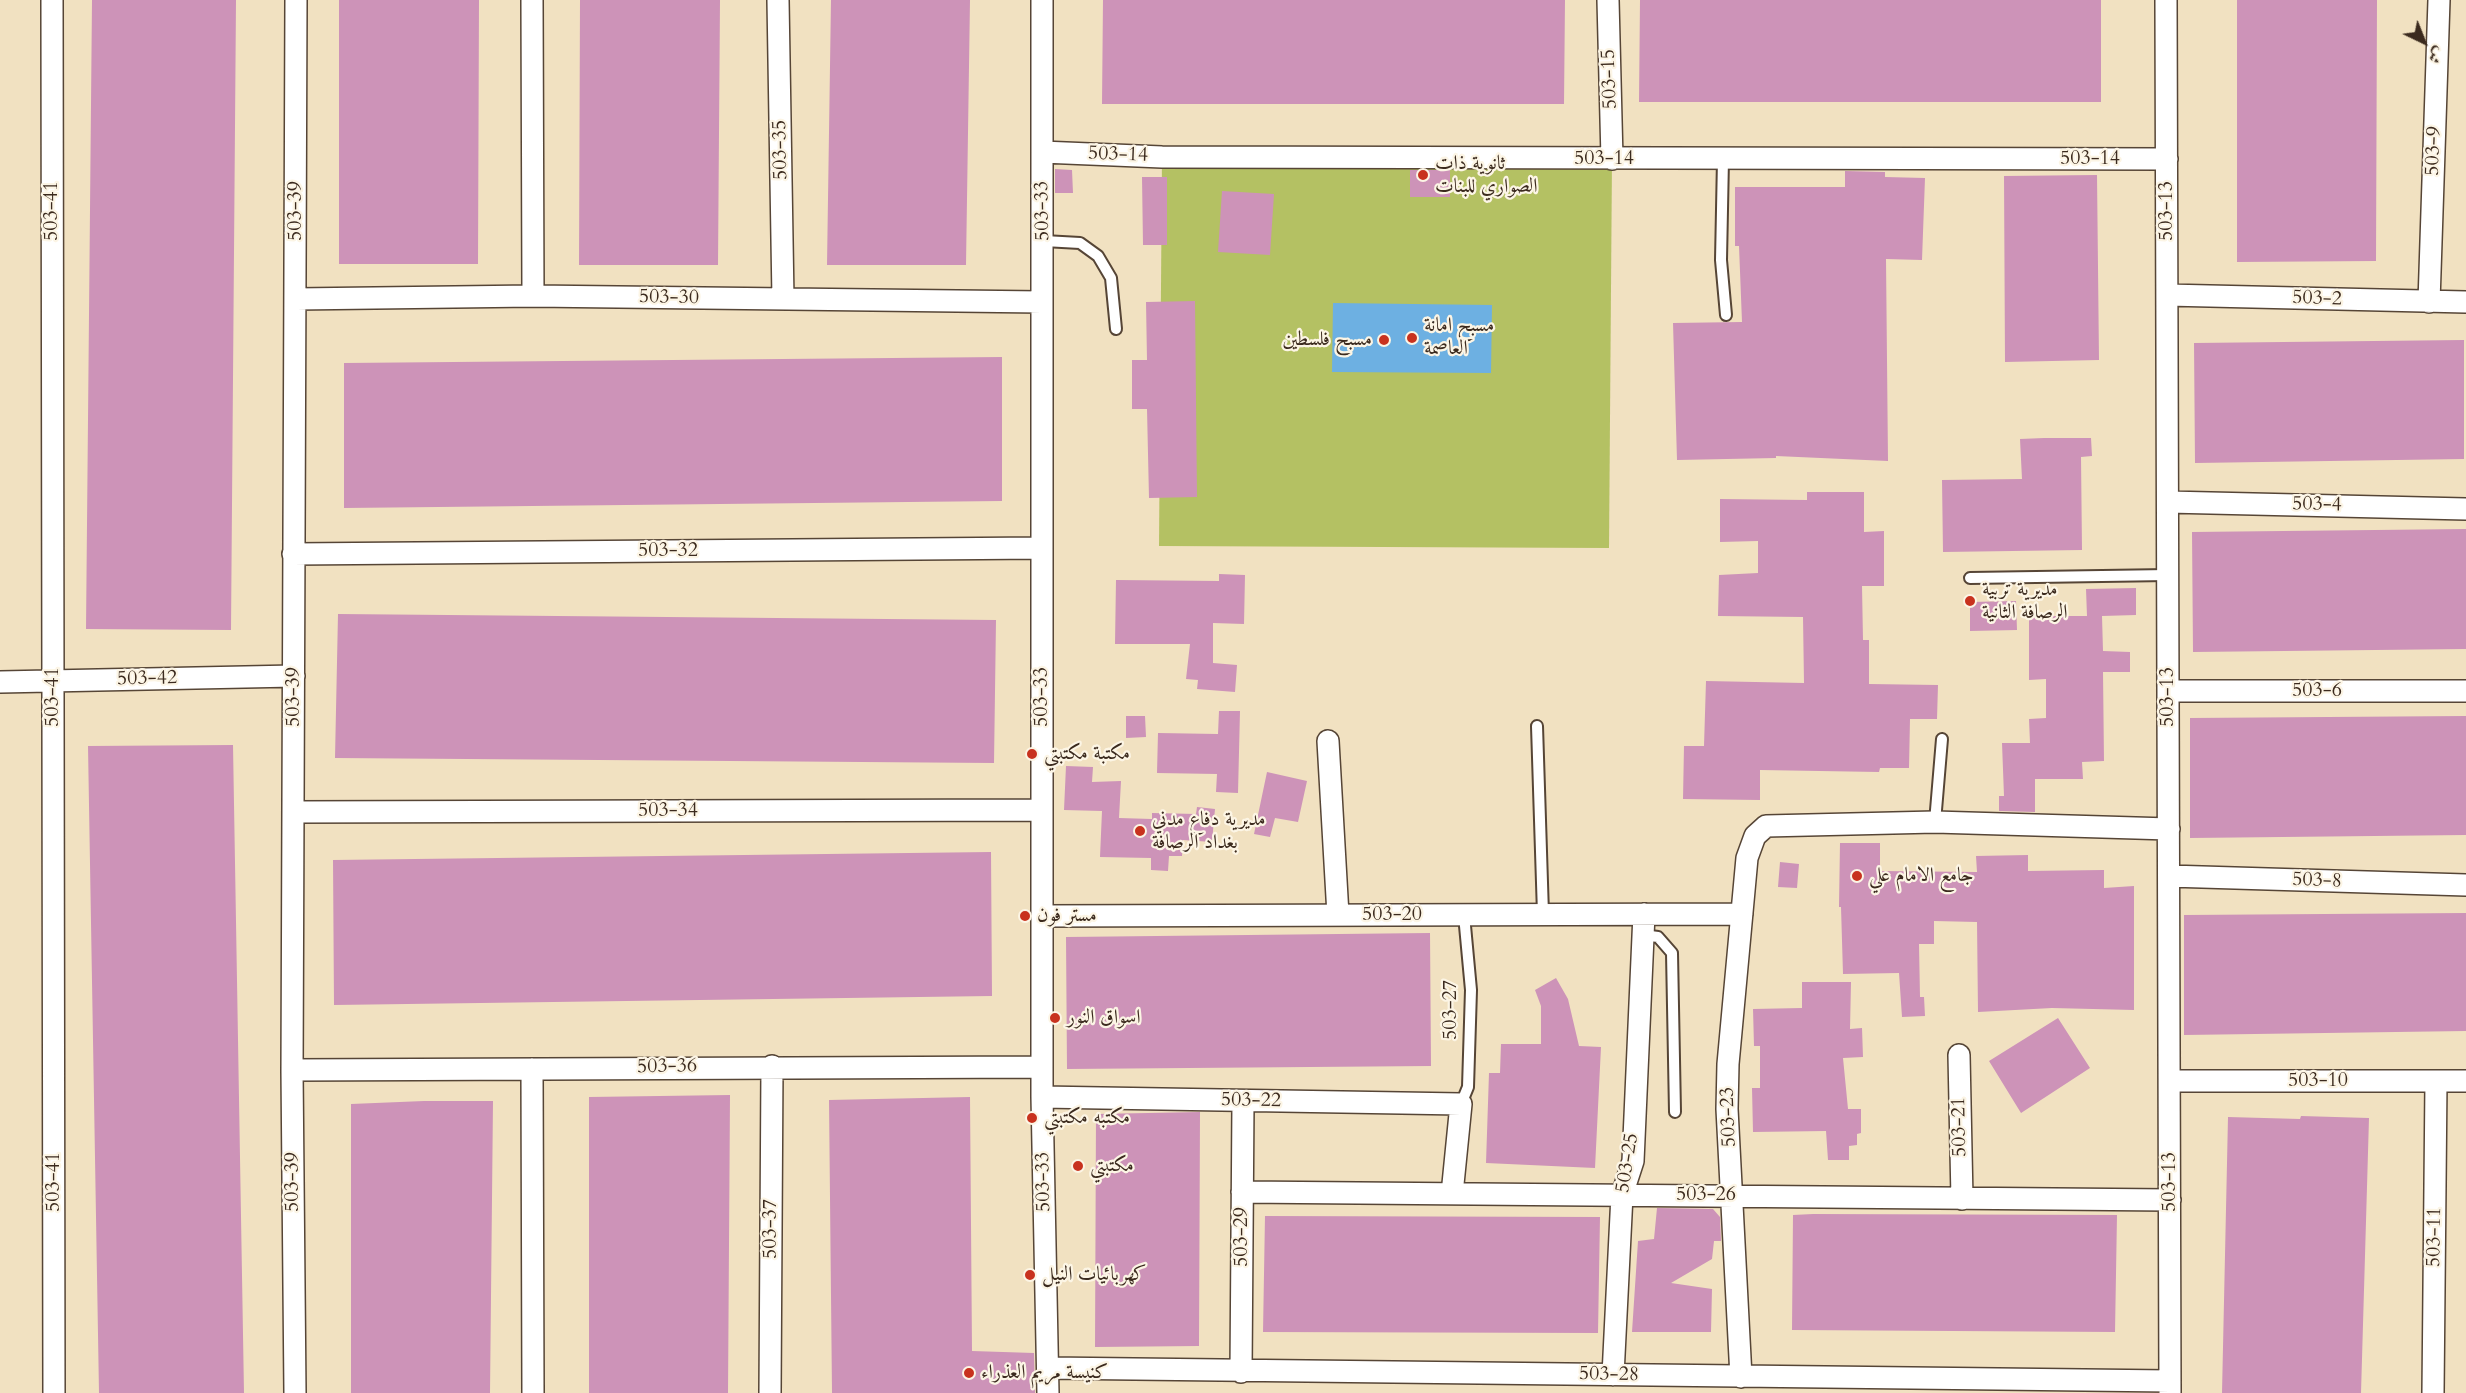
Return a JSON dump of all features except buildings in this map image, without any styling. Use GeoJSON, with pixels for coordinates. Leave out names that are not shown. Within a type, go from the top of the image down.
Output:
{"type":"FeatureCollection","features":[{"type":"Feature","properties":{"kind":"street","name":"503-41"},"geometry":{"type":"LineString","coordinates":[[52,0],[54,1393]]}},
{"type":"Feature","properties":{"kind":"street","name":"503-39"},"geometry":{"type":"LineString","coordinates":[[295,1393],[292,1070],[296,0]]}},
{"type":"Feature","properties":{"kind":"street"},"geometry":{"type":"LineString","coordinates":[[532,0],[533,296]]}},
{"type":"Feature","properties":{"kind":"street","name":"503-35"},"geometry":{"type":"LineString","coordinates":[[778,0],[783,299]]}},
{"type":"Feature","properties":{"kind":"street","name":"503-33"},"geometry":{"type":"LineString","coordinates":[[1042,0],[1044,241],[1042,302],[1042,1097],[1048,1393]]}},
{"type":"Feature","properties":{"kind":"street","name":"503-15"},"geometry":{"type":"LineString","coordinates":[[1608,0],[1612,159]]}},
{"type":"Feature","properties":{"kind":"street","name":"503-13"},"geometry":{"type":"LineString","coordinates":[[2166,0],[2170,1387]]}},
{"type":"Feature","properties":{"kind":"street","name":"503-9"},"geometry":{"type":"LineString","coordinates":[[2429,302],[2439,0]]}},
{"type":"Feature","properties":{"kind":"street","name":"503-14"},"geometry":{"type":"LineString","coordinates":[[1042,152],[1162,157],[2167,159]]}},
{"type":"Feature","properties":{"kind":"street","name":"503-2"},"geometry":{"type":"LineString","coordinates":[[2167,295],[2466,302]]}},
{"type":"Feature","properties":{"kind":"street","name":"503-30"},"geometry":{"type":"LineString","coordinates":[[296,299],[533,296],[1042,302]]}},
{"type":"Feature","properties":{"kind":"street","name":"503-4"},"geometry":{"type":"LineString","coordinates":[[2168,502],[2466,509]]}},
{"type":"Feature","properties":{"kind":"street","name":"503-32"},"geometry":{"type":"LineString","coordinates":[[293,554],[1042,548]]}},
{"type":"Feature","properties":{"kind":"street","name":"503-42"},"geometry":{"type":"LineString","coordinates":[[0,682],[294,676]]}},
{"type":"Feature","properties":{"kind":"street","name":"503-6"},"geometry":{"type":"LineString","coordinates":[[2168,691],[2466,691]]}},
{"type":"Feature","properties":{"kind":"street"},"geometry":{"type":"LineString","coordinates":[[1329,741],[1338,915]]}},
{"type":"Feature","properties":{"kind":"street","name":"503-34"},"geometry":{"type":"LineString","coordinates":[[294,812],[1042,810]]}},
{"type":"Feature","properties":{"kind":"street"},"geometry":{"type":"LineString","coordinates":[[1935,822],[2169,829]]}},
{"type":"Feature","properties":{"kind":"street","name":"503-23"},"geometry":{"type":"LineString","coordinates":[[1741,1377],[1727,1109],[1728,1064],[1747,858],[1755,836],[1766,826],[1935,822]]}},
{"type":"Feature","properties":{"kind":"street","name":"503-8"},"geometry":{"type":"LineString","coordinates":[[2169,876],[2466,885]]}},
{"type":"Feature","properties":{"kind":"street","name":"503-20"},"geometry":{"type":"LineString","coordinates":[[1042,916],[1543,914],[1644,924],[1742,914]]}},
{"type":"Feature","properties":{"kind":"street","name":"503-25"},"geometry":{"type":"LineString","coordinates":[[1613,1375],[1622,1195],[1633,1161],[1644,924]]}},
{"type":"Feature","properties":{"kind":"street","name":"503-21"},"geometry":{"type":"LineString","coordinates":[[1959,1055],[1962,1199]]}},
{"type":"Feature","properties":{"kind":"street","name":"503-36"},"geometry":{"type":"LineString","coordinates":[[292,1070],[531,1070],[772,1066],[1042,1067]]}},
{"type":"Feature","properties":{"kind":"street","name":"503-37"},"geometry":{"type":"LineString","coordinates":[[771,1393],[772,1066]]}},
{"type":"Feature","properties":{"kind":"street"},"geometry":{"type":"LineString","coordinates":[[531,1070],[533,1393]]}},
{"type":"Feature","properties":{"kind":"street","name":"503-10"},"geometry":{"type":"LineString","coordinates":[[2170,1081],[2466,1082]]}},
{"type":"Feature","properties":{"kind":"street","name":"503-11"},"geometry":{"type":"LineString","coordinates":[[2433,1393],[2436,1082]]}},
{"type":"Feature","properties":{"kind":"street","name":"503-22"},"geometry":{"type":"LineString","coordinates":[[1042,1097],[1461,1104]]}},
{"type":"Feature","properties":{"kind":"street","name":"503-29"},"geometry":{"type":"LineString","coordinates":[[1241,1372],[1243,1102]]}},
{"type":"Feature","properties":{"kind":"street"},"geometry":{"type":"LineString","coordinates":[[1452,1194],[1461,1104]]}},
{"type":"Feature","properties":{"kind":"street","name":"503-26"},"geometry":{"type":"LineString","coordinates":[[1242,1192],[2170,1200]]}},
{"type":"Feature","properties":{"kind":"street","name":"503-28"},"geometry":{"type":"LineString","coordinates":[[1048,1368],[1741,1377],[2170,1387]]}},
{"type":"Feature","properties":{"kind":"lane"},"geometry":{"type":"LineString","coordinates":[[1723,159],[1721,260],[1726,315]]}},
{"type":"Feature","properties":{"kind":"lane"},"geometry":{"type":"LineString","coordinates":[[1044,241],[1080,243],[1098,256],[1111,278],[1116,329]]}},
{"type":"Feature","properties":{"kind":"lane"},"geometry":{"type":"LineString","coordinates":[[1970,578],[2168,575]]}},
{"type":"Feature","properties":{"kind":"lane"},"geometry":{"type":"LineString","coordinates":[[1537,726],[1543,914]]}},
{"type":"Feature","properties":{"kind":"lane"},"geometry":{"type":"LineString","coordinates":[[1935,822],[1942,739]]}},
{"type":"Feature","properties":{"kind":"lane","name":"503-27"},"geometry":{"type":"LineString","coordinates":[[1461,1104],[1468,1087],[1470,1001],[1464,915]]}},
{"type":"Feature","properties":{"kind":"lane"},"geometry":{"type":"LineString","coordinates":[[1644,924],[1672,953],[1675,1112]]}},
{"type":"Feature","properties":{"kind":"green space"},"geometry":{"type":"Polygon","coordinates":[[[1162,157],[1612,159],[1609,548],[1159,546],[1162,157]]]}},
{"type":"Feature","properties":{"kind":"water","name":"مسبح امانة العاصمة"},"geometry":{"type":"Polygon","coordinates":[[[1333,303],[1492,305],[1491,373],[1332,372],[1333,303]]]}},
{"type":"Feature","properties":{"kind":"place","name":"ثانوية ذات الصواري للبنات"},"geometry":{"type":"Point","coordinates":[1423,175]}},
{"type":"Feature","properties":{"kind":"place","name":"مسبح امانة العاصمة"},"geometry":{"type":"Point","coordinates":[1412,338]}},
{"type":"Feature","properties":{"kind":"place","name":"مسبح فلسطين"},"geometry":{"type":"Point","coordinates":[1384,340]}},
{"type":"Feature","properties":{"kind":"place","name":"مديرية تربية الرصافة الثانية"},"geometry":{"type":"Point","coordinates":[1970,601]}},
{"type":"Feature","properties":{"kind":"place","name":"مكتبة مكتبتي"},"geometry":{"type":"Point","coordinates":[1032,754]}},
{"type":"Feature","properties":{"kind":"place","name":"مديرية دفاع مدني بغداد الرصافة"},"geometry":{"type":"Point","coordinates":[1140,831]}},
{"type":"Feature","properties":{"kind":"place","name":"جامع الامام علي"},"geometry":{"type":"Point","coordinates":[1857,876]}},
{"type":"Feature","properties":{"kind":"place","name":"مستر فون"},"geometry":{"type":"Point","coordinates":[1025,916]}},
{"type":"Feature","properties":{"kind":"place","name":"اسواق النور"},"geometry":{"type":"Point","coordinates":[1055,1018]}},
{"type":"Feature","properties":{"kind":"place","name":"مكتبه مكتبتي"},"geometry":{"type":"Point","coordinates":[1032,1118]}},
{"type":"Feature","properties":{"kind":"place","name":"مكتبتي"},"geometry":{"type":"Point","coordinates":[1078,1166]}},
{"type":"Feature","properties":{"kind":"place","name":"كهربائيات النيل"},"geometry":{"type":"Point","coordinates":[1030,1275]}},
{"type":"Feature","properties":{"kind":"place","name":"كنيسة مريم العذراء"},"geometry":{"type":"Point","coordinates":[969,1373]}}]}
